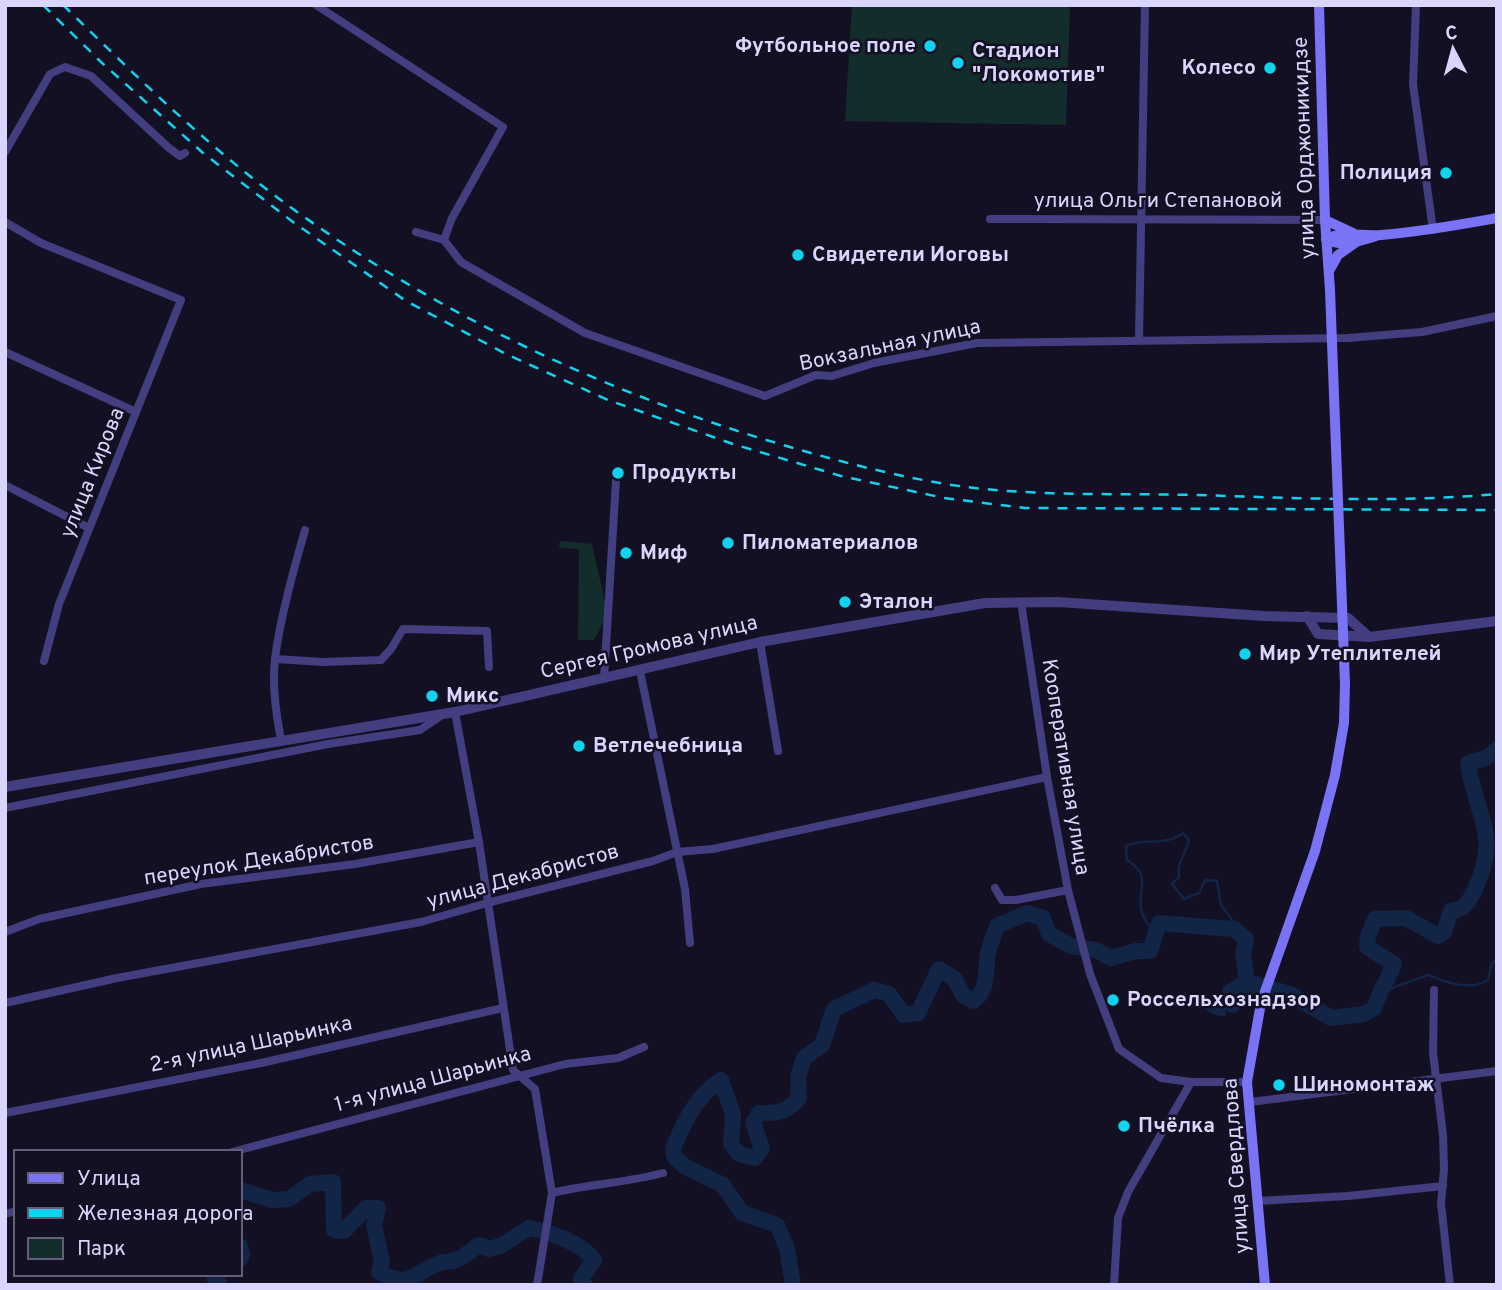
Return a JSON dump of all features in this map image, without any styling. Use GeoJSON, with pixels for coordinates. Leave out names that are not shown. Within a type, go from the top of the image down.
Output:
{"type":"FeatureCollection","features":[{"type":"Feature","properties":{"kind":"main road","name":"улица Орджоникидзе"},"geometry":{"type":"LineString","coordinates":[[1319,5],[1325,220],[1345,684]]}},
{"type":"Feature","properties":{"kind":"main road"},"geometry":{"type":"LineString","coordinates":[[1326,239],[1333,236],[1356,238],[1433,230],[1497,218]]}},
{"type":"Feature","properties":{"kind":"main road"},"geometry":{"type":"LineString","coordinates":[[1325,220],[1356,238]]}},
{"type":"Feature","properties":{"kind":"main road"},"geometry":{"type":"LineString","coordinates":[[1329,271],[1338,255],[1356,238]]}},
{"type":"Feature","properties":{"kind":"main road","name":"улица Свердлова"},"geometry":{"type":"LineString","coordinates":[[1265,1285],[1247,1082],[1261,1003],[1315,851],[1335,775],[1344,723],[1345,684]]}},
{"type":"Feature","properties":{"kind":"street"},"geometry":{"type":"LineString","coordinates":[[316,5],[503,127],[452,218],[444,240],[416,232]]}},
{"type":"Feature","properties":{"kind":"street"},"geometry":{"type":"LineString","coordinates":[[1139,340],[1145,5]]}},
{"type":"Feature","properties":{"kind":"street"},"geometry":{"type":"LineString","coordinates":[[1416,5],[1413,84],[1433,230]]}},
{"type":"Feature","properties":{"kind":"street"},"geometry":{"type":"LineString","coordinates":[[5,152],[50,74],[65,67],[92,75],[169,148],[180,156],[185,153]]}},
{"type":"Feature","properties":{"kind":"street","name":"улица Ольги Степановой"},"geometry":{"type":"LineString","coordinates":[[990,219],[1325,220]]}},
{"type":"Feature","properties":{"kind":"street","name":"улица Кирова"},"geometry":{"type":"LineString","coordinates":[[5,222],[41,243],[181,300],[59,604],[44,661]]}},
{"type":"Feature","properties":{"kind":"street","name":"Вокзальная улица"},"geometry":{"type":"LineString","coordinates":[[444,240],[461,262],[584,334],[765,396],[816,375],[832,376],[874,363],[977,343],[1348,338],[1422,332],[1497,316]]}},
{"type":"Feature","properties":{"kind":"street"},"geometry":{"type":"LineString","coordinates":[[5,352],[136,412]]}},
{"type":"Feature","properties":{"kind":"street"},"geometry":{"type":"LineString","coordinates":[[604,679],[617,480]]}},
{"type":"Feature","properties":{"kind":"street"},"geometry":{"type":"LineString","coordinates":[[5,485],[89,528]]}},
{"type":"Feature","properties":{"kind":"street"},"geometry":{"type":"LineString","coordinates":[[281,740],[275,706],[275,659],[292,576],[305,530]]}},
{"type":"Feature","properties":{"kind":"street","name":"Кооперативная улица"},"geometry":{"type":"LineString","coordinates":[[1021,602],[1047,777],[1068,890],[1085,955],[1119,1049],[1161,1078],[1191,1082]]}},
{"type":"Feature","properties":{"kind":"street","name":"Сергея Громова улица"},"geometry":{"type":"LineString","coordinates":[[5,787],[450,713],[760,642],[973,605],[1058,602],[1264,617],[1348,618],[1369,637]]}},
{"type":"Feature","properties":{"kind":"street"},"geometry":{"type":"LineString","coordinates":[[1307,616],[1318,634],[1369,637],[1497,621]]}},
{"type":"Feature","properties":{"kind":"street"},"geometry":{"type":"LineString","coordinates":[[275,659],[335,662],[381,660],[391,649],[402,629],[487,631],[489,667]]}},
{"type":"Feature","properties":{"kind":"street"},"geometry":{"type":"LineString","coordinates":[[760,642],[778,751]]}},
{"type":"Feature","properties":{"kind":"street"},"geometry":{"type":"LineString","coordinates":[[640,671],[685,889],[690,943]]}},
{"type":"Feature","properties":{"kind":"street"},"geometry":{"type":"LineString","coordinates":[[5,808],[328,744],[420,730],[450,713],[479,842],[513,1070],[535,1088],[552,1193],[537,1285]]}},
{"type":"Feature","properties":{"kind":"street","name":"улица Декабристов"},"geometry":{"type":"LineString","coordinates":[[5,1003],[94,983],[421,922],[487,902],[653,861],[677,852],[713,849],[1047,777]]}},
{"type":"Feature","properties":{"kind":"street","name":"переулок Декабристов"},"geometry":{"type":"LineString","coordinates":[[5,932],[39,919],[201,884],[355,864],[479,842]]}},
{"type":"Feature","properties":{"kind":"street"},"geometry":{"type":"LineString","coordinates":[[995,888],[1002,900],[1068,890]]}},
{"type":"Feature","properties":{"kind":"street"},"geometry":{"type":"LineString","coordinates":[[1434,990],[1433,1053],[1443,1135],[1441,1204],[1450,1285]]}},
{"type":"Feature","properties":{"kind":"street","name":"2-я улица Шарьинка"},"geometry":{"type":"LineString","coordinates":[[5,1114],[261,1063],[503,1008]]}},
{"type":"Feature","properties":{"kind":"street","name":"1-я улица Шарьинка"},"geometry":{"type":"LineString","coordinates":[[240,1150],[565,1064],[618,1058],[644,1047]]}},
{"type":"Feature","properties":{"kind":"street"},"geometry":{"type":"LineString","coordinates":[[1250,1102],[1497,1071]]}},
{"type":"Feature","properties":{"kind":"street"},"geometry":{"type":"LineString","coordinates":[[1114,1285],[1118,1218],[1128,1192],[1191,1082],[1247,1082]]}},
{"type":"Feature","properties":{"kind":"street"},"geometry":{"type":"LineString","coordinates":[[552,1193],[633,1181],[663,1173]]}},
{"type":"Feature","properties":{"kind":"street"},"geometry":{"type":"LineString","coordinates":[[1258,1201],[1348,1196],[1443,1186]]}},
{"type":"Feature","properties":{"kind":"green space","name":"Стадион \"Локомотив\""},"geometry":{"type":"Polygon","coordinates":[[[852,5],[1070,5],[1066,125],[845,121],[852,5]]]}},
{"type":"Feature","properties":{"kind":"green space"},"geometry":{"type":"Polygon","coordinates":[[[560,541],[592,544],[605,602],[605,620],[594,640],[578,640],[579,549],[559,548],[560,541]]]}},
{"type":"Feature","properties":{"kind":"water"},"geometry":{"type":"Polygon","coordinates":[[[1233,995],[1231,1007],[1225,1009],[1226,1016],[1215,1015],[1204,1009],[1212,996],[1233,995]]]}},
{"type":"Feature","properties":{"kind":"waterway"},"geometry":{"type":"LineString","coordinates":[[793,1285],[787,1248],[777,1225],[742,1213],[723,1185],[684,1166],[674,1156],[673,1148],[687,1119],[704,1094],[721,1080],[733,1114],[731,1144],[739,1154],[755,1158],[762,1148],[753,1123],[759,1113],[781,1111],[799,1098],[798,1077],[804,1058],[822,1045],[834,1009],[874,990],[889,994],[904,1015],[918,1013],[939,969],[954,978],[963,995],[973,1001],[984,986],[988,953],[997,926],[1027,913],[1043,918],[1049,934],[1071,946],[1096,950],[1111,958],[1136,951],[1150,951],[1159,923],[1234,929],[1246,939],[1243,954],[1247,982],[1230,992],[1232,1005],[1254,984],[1290,994],[1331,1018],[1364,1014],[1374,1008],[1394,964],[1367,947],[1375,919],[1406,918],[1438,936],[1444,932],[1451,911],[1463,907],[1472,895],[1482,872],[1486,840],[1468,763],[1486,758],[1497,749]]}},
{"type":"Feature","properties":{"kind":"waterway"},"geometry":{"type":"LineString","coordinates":[[1155,933],[1142,912],[1142,876],[1127,860],[1126,846],[1163,841],[1183,833],[1189,840],[1180,862],[1179,877],[1172,884],[1184,899],[1199,893],[1205,880],[1217,881],[1221,905],[1246,939]]}},
{"type":"Feature","properties":{"kind":"waterway"},"geometry":{"type":"LineString","coordinates":[[1378,993],[1428,975],[1458,985],[1474,985],[1488,980],[1492,963],[1497,960]]}},
{"type":"Feature","properties":{"kind":"waterway"},"geometry":{"type":"LineString","coordinates":[[242,1191],[272,1200],[289,1199],[310,1184],[333,1182],[334,1230],[344,1231],[366,1208],[378,1208],[374,1225],[382,1262],[379,1272],[390,1277],[412,1278],[440,1263],[459,1259],[479,1245],[489,1249],[500,1246],[529,1228],[565,1239],[589,1254],[594,1260],[581,1279],[585,1285]]}},
{"type":"Feature","properties":{"kind":"waterway"},"geometry":{"type":"LineString","coordinates":[[217,1276],[215,1279],[220,1285]]}},
{"type":"Feature","properties":{"kind":"railway"},"geometry":{"type":"LineString","coordinates":[[43,5],[101,62],[203,153],[293,222],[406,301],[506,354],[608,400],[733,444],[841,476],[944,498],[1025,508],[1497,510]]}},
{"type":"Feature","properties":{"kind":"railway"},"geometry":{"type":"LineString","coordinates":[[63,5],[177,114],[237,166],[356,252],[472,320],[532,350],[655,402],[719,425],[866,468],[982,489],[1043,493],[1347,499],[1497,494]]}},
{"type":"Feature","properties":{"kind":"place","name":"Футбольное поле"},"geometry":{"type":"Point","coordinates":[930,46]}},
{"type":"Feature","properties":{"kind":"place","name":"Стадион \"Локомотив\""},"geometry":{"type":"Point","coordinates":[958,63]}},
{"type":"Feature","properties":{"kind":"place","name":"Колесо"},"geometry":{"type":"Point","coordinates":[1270,68]}},
{"type":"Feature","properties":{"kind":"place","name":"Полиция"},"geometry":{"type":"Point","coordinates":[1446,173]}},
{"type":"Feature","properties":{"kind":"place","name":"Свидетели Иоговы"},"geometry":{"type":"Point","coordinates":[798,255]}},
{"type":"Feature","properties":{"kind":"place","name":"Продукты"},"geometry":{"type":"Point","coordinates":[618,473]}},
{"type":"Feature","properties":{"kind":"place","name":"Пиломатериалов"},"geometry":{"type":"Point","coordinates":[728,543]}},
{"type":"Feature","properties":{"kind":"place","name":"Миф"},"geometry":{"type":"Point","coordinates":[626,553]}},
{"type":"Feature","properties":{"kind":"place","name":"Эталон"},"geometry":{"type":"Point","coordinates":[845,602]}},
{"type":"Feature","properties":{"kind":"place","name":"Мир Утеплителей"},"geometry":{"type":"Point","coordinates":[1245,654]}},
{"type":"Feature","properties":{"kind":"place","name":"Микс"},"geometry":{"type":"Point","coordinates":[432,696]}},
{"type":"Feature","properties":{"kind":"place","name":"Ветлечебница"},"geometry":{"type":"Point","coordinates":[579,746]}},
{"type":"Feature","properties":{"kind":"place","name":"Россельхознадзор"},"geometry":{"type":"Point","coordinates":[1113,1000]}},
{"type":"Feature","properties":{"kind":"place","name":"Шиномонтаж"},"geometry":{"type":"Point","coordinates":[1279,1085]}},
{"type":"Feature","properties":{"kind":"place","name":"Пчёлка"},"geometry":{"type":"Point","coordinates":[1124,1126]}}]}
